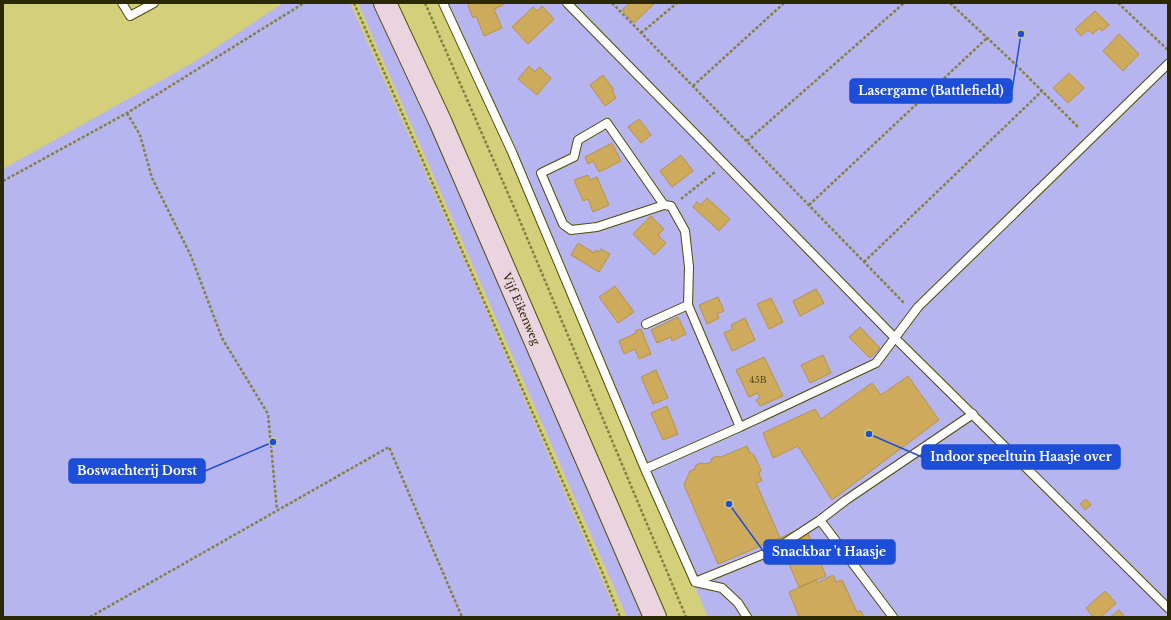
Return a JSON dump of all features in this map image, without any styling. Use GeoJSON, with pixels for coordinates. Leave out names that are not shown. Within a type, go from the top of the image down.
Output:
{"type":"FeatureCollection","features":[{"type":"Feature","properties":{"kind":"main road","name":"Vijf Eikenweg"},"geometry":{"type":"LineString","coordinates":[[385,3],[440,121],[655,617]]}},
{"type":"Feature","properties":{"kind":"lane"},"geometry":{"type":"LineString","coordinates":[[122,3],[130,16],[154,3]]}},
{"type":"Feature","properties":{"kind":"lane"},"geometry":{"type":"LineString","coordinates":[[443,3],[447,7],[512,152],[645,469],[695,582]]}},
{"type":"Feature","properties":{"kind":"lane"},"geometry":{"type":"LineString","coordinates":[[567,3],[895,338],[1168,608]]}},
{"type":"Feature","properties":{"kind":"lane"},"geometry":{"type":"LineString","coordinates":[[645,469],[740,427],[876,363],[918,307],[1168,64]]}},
{"type":"Feature","properties":{"kind":"lane"},"geometry":{"type":"LineString","coordinates":[[668,206],[597,227],[571,230],[562,224],[541,173],[574,157],[578,140],[607,123],[668,206],[685,231],[689,268],[688,305],[740,427]]}},
{"type":"Feature","properties":{"kind":"lane"},"geometry":{"type":"LineString","coordinates":[[646,324],[688,305]]}},
{"type":"Feature","properties":{"kind":"lane"},"geometry":{"type":"LineString","coordinates":[[695,582],[774,550],[973,414]]}},
{"type":"Feature","properties":{"kind":"lane"},"geometry":{"type":"LineString","coordinates":[[820,520],[893,617]]}},
{"type":"Feature","properties":{"kind":"lane"},"geometry":{"type":"LineString","coordinates":[[695,582],[722,588],[738,603],[747,617]]}},
{"type":"Feature","properties":{"kind":"path"},"geometry":{"type":"LineString","coordinates":[[3,181],[128,113],[304,3]]}},
{"type":"Feature","properties":{"kind":"path"},"geometry":{"type":"LineString","coordinates":[[354,3],[603,574],[620,617]]}},
{"type":"Feature","properties":{"kind":"path"},"geometry":{"type":"LineString","coordinates":[[425,3],[517,214],[686,617]]}},
{"type":"Feature","properties":{"kind":"path"},"geometry":{"type":"LineString","coordinates":[[612,3],[904,303]]}},
{"type":"Feature","properties":{"kind":"path"},"geometry":{"type":"LineString","coordinates":[[641,33],[677,3]]}},
{"type":"Feature","properties":{"kind":"path"},"geometry":{"type":"LineString","coordinates":[[693,86],[784,3]]}},
{"type":"Feature","properties":{"kind":"path"},"geometry":{"type":"LineString","coordinates":[[747,141],[904,3]]}},
{"type":"Feature","properties":{"kind":"path"},"geometry":{"type":"LineString","coordinates":[[950,3],[1079,128]]}},
{"type":"Feature","properties":{"kind":"path"},"geometry":{"type":"LineString","coordinates":[[1118,3],[1168,50]]}},
{"type":"Feature","properties":{"kind":"path"},"geometry":{"type":"LineString","coordinates":[[809,205],[987,38]]}},
{"type":"Feature","properties":{"kind":"path"},"geometry":{"type":"LineString","coordinates":[[864,262],[1042,91]]}},
{"type":"Feature","properties":{"kind":"path"},"geometry":{"type":"LineString","coordinates":[[128,113],[140,135],[152,178],[191,256],[222,338],[268,414],[277,510]]}},
{"type":"Feature","properties":{"kind":"path"},"geometry":{"type":"LineString","coordinates":[[668,206],[724,164]]}},
{"type":"Feature","properties":{"kind":"path"},"geometry":{"type":"LineString","coordinates":[[90,617],[389,447],[462,617]]}},
{"type":"Feature","properties":{"kind":"shaded area"},"geometry":{"type":"Polygon","coordinates":[[[283,3],[350,3],[476,287],[618,617],[3,617],[3,169],[194,62],[283,3]]]}},
{"type":"Feature","properties":{"kind":"shaded area"},"geometry":{"type":"Polygon","coordinates":[[[358,3],[375,3],[432,129],[644,617],[627,617],[358,3]]]}},
{"type":"Feature","properties":{"kind":"shaded area"},"geometry":{"type":"Polygon","coordinates":[[[442,3],[1168,3],[1168,617],[708,617],[442,3]]]}},
{"type":"Feature","properties":{"kind":"building"},"geometry":{"type":"Polygon","coordinates":[[[467,3],[502,3],[503,5],[494,9],[502,28],[484,36],[476,16],[473,18],[467,3]]]}},
{"type":"Feature","properties":{"kind":"building"},"geometry":{"type":"Polygon","coordinates":[[[630,3],[655,3],[634,23],[622,10],[630,3]]]}},
{"type":"Feature","properties":{"kind":"building"},"geometry":{"type":"Polygon","coordinates":[[[542,6],[554,19],[528,44],[512,27],[533,7],[537,11],[542,6]]]}},
{"type":"Feature","properties":{"kind":"building"},"geometry":{"type":"Polygon","coordinates":[[[1095,11],[1109,25],[1102,31],[1099,28],[1093,34],[1088,30],[1081,36],[1075,29],[1095,11]]]}},
{"type":"Feature","properties":{"kind":"building"},"geometry":{"type":"Polygon","coordinates":[[[1119,34],[1139,54],[1123,71],[1103,51],[1119,34]]]}},
{"type":"Feature","properties":{"kind":"building"},"geometry":{"type":"Polygon","coordinates":[[[529,66],[535,72],[539,67],[551,78],[537,95],[518,79],[529,66]]]}},
{"type":"Feature","properties":{"kind":"building"},"geometry":{"type":"Polygon","coordinates":[[[1069,73],[1084,88],[1068,103],[1053,88],[1069,73]]]}},
{"type":"Feature","properties":{"kind":"building"},"geometry":{"type":"Polygon","coordinates":[[[603,75],[614,90],[612,91],[616,98],[605,106],[590,85],[603,75]]]}},
{"type":"Feature","properties":{"kind":"building"},"geometry":{"type":"Polygon","coordinates":[[[639,119],[651,135],[641,143],[628,127],[639,119]]]}},
{"type":"Feature","properties":{"kind":"building"},"geometry":{"type":"Polygon","coordinates":[[[612,143],[621,161],[599,172],[593,161],[588,164],[585,157],[612,143]]]}},
{"type":"Feature","properties":{"kind":"building"},"geometry":{"type":"Polygon","coordinates":[[[681,155],[693,171],[672,187],[660,171],[681,155]]]}},
{"type":"Feature","properties":{"kind":"building"},"geometry":{"type":"Polygon","coordinates":[[[588,175],[590,180],[597,177],[609,205],[593,212],[588,199],[583,201],[574,180],[588,175]]]}},
{"type":"Feature","properties":{"kind":"building"},"geometry":{"type":"Polygon","coordinates":[[[707,198],[730,219],[719,231],[693,207],[697,202],[701,205],[707,198]]]}},
{"type":"Feature","properties":{"kind":"building"},"geometry":{"type":"Polygon","coordinates":[[[651,216],[664,229],[658,235],[666,243],[654,255],[633,234],[651,216]]]}},
{"type":"Feature","properties":{"kind":"building"},"geometry":{"type":"Polygon","coordinates":[[[578,243],[594,253],[596,250],[599,252],[601,249],[610,254],[599,272],[571,255],[578,243]]]}},
{"type":"Feature","properties":{"kind":"building"},"geometry":{"type":"Polygon","coordinates":[[[615,286],[634,312],[618,323],[599,297],[615,286]]]}},
{"type":"Feature","properties":{"kind":"building"},"geometry":{"type":"Polygon","coordinates":[[[816,289],[824,303],[800,316],[793,301],[816,289]]]}},
{"type":"Feature","properties":{"kind":"building"},"geometry":{"type":"Polygon","coordinates":[[[718,297],[724,311],[717,314],[719,318],[707,324],[699,305],[718,297]]]}},
{"type":"Feature","properties":{"kind":"building"},"geometry":{"type":"Polygon","coordinates":[[[771,298],[783,322],[769,329],[757,304],[771,298]]]}},
{"type":"Feature","properties":{"kind":"building"},"geometry":{"type":"Polygon","coordinates":[[[678,317],[686,334],[672,341],[671,337],[657,343],[651,330],[678,317]]]}},
{"type":"Feature","properties":{"kind":"building"},"geometry":{"type":"Polygon","coordinates":[[[745,318],[755,340],[732,351],[724,333],[733,329],[731,325],[745,318]]]}},
{"type":"Feature","properties":{"kind":"building"},"geometry":{"type":"Polygon","coordinates":[[[860,327],[880,348],[870,358],[849,337],[860,327]]]}},
{"type":"Feature","properties":{"kind":"building"},"geometry":{"type":"Polygon","coordinates":[[[641,329],[651,354],[639,359],[635,349],[624,354],[619,341],[641,329]]]}},
{"type":"Feature","properties":{"kind":"building"},"geometry":{"type":"Polygon","coordinates":[[[823,355],[831,373],[810,383],[801,365],[823,355]]]}},
{"type":"Feature","properties":{"kind":"building"},"geometry":{"type":"Polygon","coordinates":[[[764,357],[783,396],[760,406],[756,400],[760,398],[758,393],[749,397],[736,370],[764,357]]]}},
{"type":"Feature","properties":{"kind":"building"},"geometry":{"type":"Polygon","coordinates":[[[656,370],[668,398],[653,404],[641,377],[656,370]]]}},
{"type":"Feature","properties":{"kind":"building"},"geometry":{"type":"Polygon","coordinates":[[[908,376],[939,420],[832,500],[798,446],[773,458],[763,433],[815,409],[821,419],[872,383],[881,395],[908,376]]]}},
{"type":"Feature","properties":{"kind":"building"},"geometry":{"type":"Polygon","coordinates":[[[667,406],[678,434],[663,440],[651,413],[667,406]]]}},
{"type":"Feature","properties":{"kind":"building"},"geometry":{"type":"Polygon","coordinates":[[[747,446],[750,453],[754,455],[761,470],[759,474],[762,481],[756,483],[780,538],[718,564],[684,485],[690,471],[695,469],[696,465],[711,462],[712,458],[717,456],[721,457],[747,446]]]}},
{"type":"Feature","properties":{"kind":"building"},"geometry":{"type":"Polygon","coordinates":[[[1086,499],[1091,505],[1085,510],[1080,504],[1086,499]]]}},
{"type":"Feature","properties":{"kind":"building"},"geometry":{"type":"Polygon","coordinates":[[[805,526],[826,576],[799,587],[778,539],[805,526]]]}},
{"type":"Feature","properties":{"kind":"building"},"geometry":{"type":"Polygon","coordinates":[[[833,575],[836,582],[842,580],[857,612],[861,611],[864,617],[799,617],[789,592],[816,580],[817,583],[833,575]]]}},
{"type":"Feature","properties":{"kind":"building"},"geometry":{"type":"Polygon","coordinates":[[[1105,591],[1116,603],[1101,617],[1093,617],[1086,608],[1105,591]]]}},
{"type":"Feature","properties":{"kind":"building"},"geometry":{"type":"Polygon","coordinates":[[[1119,610],[1125,617],[1110,617],[1119,610]]]}},
{"type":"Feature","properties":{"kind":"place","name":"Lasergame (Battlefield)"},"geometry":{"type":"Point","coordinates":[1021,34]}},
{"type":"Feature","properties":{"kind":"place","name":"Indoor speeltuin Haasje over"},"geometry":{"type":"Point","coordinates":[869,434]}},
{"type":"Feature","properties":{"kind":"place","name":"Boswachterij Dorst"},"geometry":{"type":"Point","coordinates":[273,442]}},
{"type":"Feature","properties":{"kind":"place","name":"Snackbar 't Haasje"},"geometry":{"type":"Point","coordinates":[729,504]}}]}
